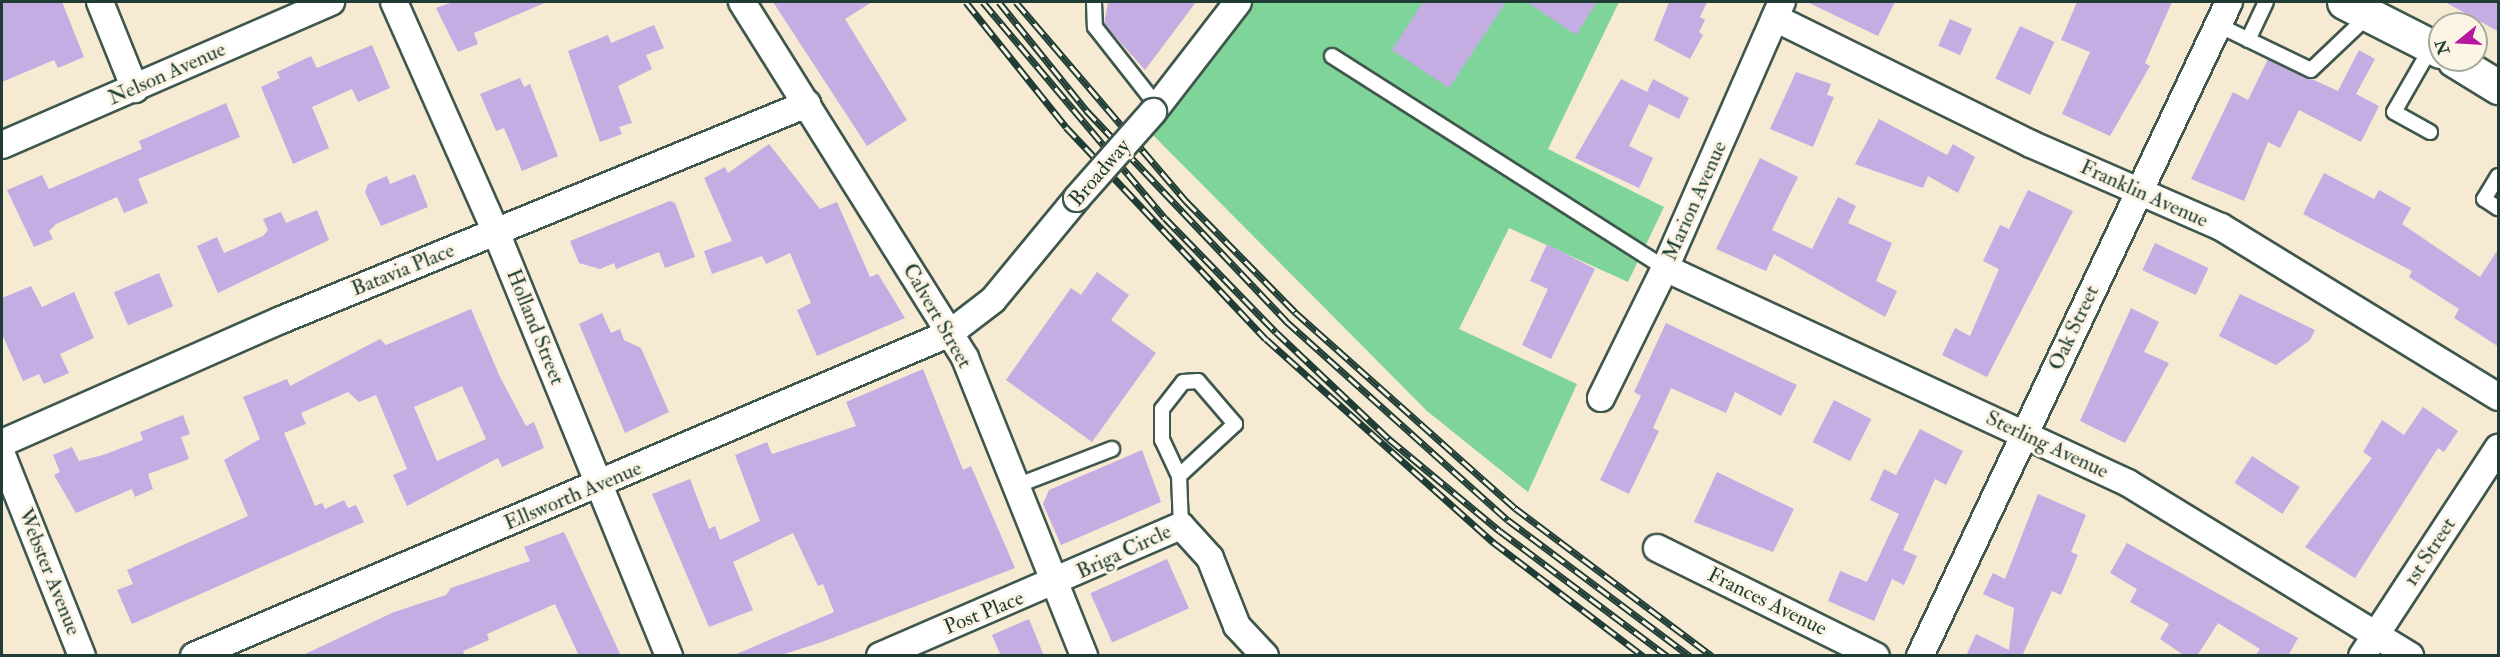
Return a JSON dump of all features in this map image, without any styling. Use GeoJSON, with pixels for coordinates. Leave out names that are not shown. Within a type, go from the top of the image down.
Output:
{"type":"FeatureCollection","features":[{"type":"Feature","properties":{"kind":"street"},"geometry":{"type":"LineString","coordinates":[[100,2],[135,89]]}},
{"type":"Feature","properties":{"kind":"street","name":"Nelson Avenue"},"geometry":{"type":"LineString","coordinates":[[2,145],[331,2]]}},
{"type":"Feature","properties":{"kind":"street","name":"Holland Street"},"geometry":{"type":"LineString","coordinates":[[394,2],[496,232],[669,656]]}},
{"type":"Feature","properties":{"kind":"street","name":"Calvert Street"},"geometry":{"type":"LineString","coordinates":[[742,2],[950,333],[1016,486],[1084,656]]}},
{"type":"Feature","properties":{"kind":"street","name":"Broadway"},"geometry":{"type":"LineString","coordinates":[[950,333],[993,300],[1077,198],[1155,110],[1238,2]]}},
{"type":"Feature","properties":{"kind":"street"},"geometry":{"type":"LineString","coordinates":[[2357,8],[2428,45]]}},
{"type":"Feature","properties":{"kind":"street","name":"Oak Street"},"geometry":{"type":"LineString","coordinates":[[1920,656],[2223,9]]}},
{"type":"Feature","properties":{"kind":"street","name":"Franklin Avenue"},"geometry":{"type":"LineString","coordinates":[[1779,10],[2139,191],[2221,227],[2499,397]]}},
{"type":"Feature","properties":{"kind":"street","name":"Marion Avenue"},"geometry":{"type":"LineString","coordinates":[[1601,398],[1665,268],[1779,10]]}},
{"type":"Feature","properties":{"kind":"street"},"geometry":{"type":"LineString","coordinates":[[2475,72],[2499,87]]}},
{"type":"Feature","properties":{"kind":"street","name":"Batavia Place"},"geometry":{"type":"LineString","coordinates":[[2,443],[496,232],[807,104]]}},
{"type":"Feature","properties":{"kind":"street","name":"Sterling Avenue"},"geometry":{"type":"LineString","coordinates":[[1665,268],[2128,483],[2410,656]]}},
{"type":"Feature","properties":{"kind":"street","name":"Ellsworth Avenue"},"geometry":{"type":"LineString","coordinates":[[194,656],[599,485],[950,333]]}},
{"type":"Feature","properties":{"kind":"street","name":"1st Street"},"geometry":{"type":"LineString","coordinates":[[2362,656],[2499,448]]}},
{"type":"Feature","properties":{"kind":"street","name":"Webster Avenue"},"geometry":{"type":"LineString","coordinates":[[2,455],[82,656]]}},
{"type":"Feature","properties":{"kind":"street","name":"Briga Circle"},"geometry":{"type":"LineString","coordinates":[[1055,584],[1181,526],[1210,558],[1237,626],[1265,656]]}},
{"type":"Feature","properties":{"kind":"street","name":"Frances Avenue"},"geometry":{"type":"LineString","coordinates":[[1657,548],[1876,656]]}},
{"type":"Feature","properties":{"kind":"street","name":"Post Place"},"geometry":{"type":"LineString","coordinates":[[880,656],[1055,584]]}},
{"type":"Feature","properties":{"kind":"lane"},"geometry":{"type":"LineString","coordinates":[[1094,2],[1095,27],[1155,110]]}},
{"type":"Feature","properties":{"kind":"lane"},"geometry":{"type":"LineString","coordinates":[[2248,40],[2266,2]]}},
{"type":"Feature","properties":{"kind":"lane"},"geometry":{"type":"LineString","coordinates":[[2223,9],[2248,40],[2311,70],[2357,8]]}},
{"type":"Feature","properties":{"kind":"lane"},"geometry":{"type":"LineString","coordinates":[[1332,56],[1665,268]]}},
{"type":"Feature","properties":{"kind":"lane"},"geometry":{"type":"LineString","coordinates":[[2428,70],[2394,112],[2430,132]]}},
{"type":"Feature","properties":{"kind":"lane"},"geometry":{"type":"LineString","coordinates":[[2499,176],[2484,199],[2499,208]]}},
{"type":"Feature","properties":{"kind":"lane"},"geometry":{"type":"LineString","coordinates":[[1179,476],[1235,424],[1198,381],[1183,382],[1161,409],[1162,440],[1179,476],[1181,526]]}},
{"type":"Feature","properties":{"kind":"lane"},"geometry":{"type":"LineString","coordinates":[[1016,486],[1112,449]]}},
{"type":"Feature","properties":{"kind":"green space"},"geometry":{"type":"Polygon","coordinates":[[[1245,2],[1619,2],[1548,149],[1664,207],[1628,282],[1509,228],[1459,329],[1577,384],[1528,492],[1427,411],[1147,129],[1245,2]]]}},
{"type":"Feature","properties":{"kind":"building"},"geometry":{"type":"Polygon","coordinates":[[[2,2],[62,2],[84,57],[58,68],[54,60],[2,82],[2,2]]]}},
{"type":"Feature","properties":{"kind":"building"},"geometry":{"type":"Polygon","coordinates":[[[453,2],[547,2],[474,33],[478,44],[458,52],[436,8],[453,2]]]}},
{"type":"Feature","properties":{"kind":"building"},"geometry":{"type":"Polygon","coordinates":[[[773,2],[872,2],[845,19],[907,120],[867,146],[773,2]]]}},
{"type":"Feature","properties":{"kind":"building"},"geometry":{"type":"Polygon","coordinates":[[[1108,2],[1196,2],[1145,70],[1104,24],[1108,2]]]}},
{"type":"Feature","properties":{"kind":"building"},"geometry":{"type":"Polygon","coordinates":[[[1423,2],[1506,2],[1449,88],[1392,50],[1423,2]]]}},
{"type":"Feature","properties":{"kind":"building"},"geometry":{"type":"Polygon","coordinates":[[[1527,2],[1597,2],[1576,35],[1527,2]]]}},
{"type":"Feature","properties":{"kind":"building"},"geometry":{"type":"Polygon","coordinates":[[[1669,2],[1707,2],[1700,17],[1705,20],[1699,32],[1703,35],[1690,59],[1654,40],[1669,2]]]}},
{"type":"Feature","properties":{"kind":"building"},"geometry":{"type":"Polygon","coordinates":[[[1807,2],[1895,2],[1878,36],[1807,2]]]}},
{"type":"Feature","properties":{"kind":"building"},"geometry":{"type":"Polygon","coordinates":[[[2077,2],[2172,2],[2145,63],[2150,66],[2110,136],[2062,114],[2090,52],[2061,40],[2077,2]]]}},
{"type":"Feature","properties":{"kind":"building"},"geometry":{"type":"Polygon","coordinates":[[[2445,2],[2499,2],[2499,32],[2488,26],[2488,12],[2463,12],[2445,2]]]}},
{"type":"Feature","properties":{"kind":"building"},"geometry":{"type":"Polygon","coordinates":[[[1950,19],[1972,29],[1960,55],[1938,45],[1950,19]]]}},
{"type":"Feature","properties":{"kind":"building"},"geometry":{"type":"Polygon","coordinates":[[[654,25],[664,48],[646,55],[652,69],[618,86],[632,123],[619,127],[622,134],[600,142],[568,51],[608,35],[611,43],[654,25]]]}},
{"type":"Feature","properties":{"kind":"building"},"geometry":{"type":"Polygon","coordinates":[[[2020,26],[2054,42],[2030,95],[1995,79],[2020,26]]]}},
{"type":"Feature","properties":{"kind":"building"},"geometry":{"type":"Polygon","coordinates":[[[372,45],[390,88],[358,102],[352,89],[312,107],[329,148],[293,164],[261,87],[280,78],[277,72],[311,56],[317,68],[372,45]]]}},
{"type":"Feature","properties":{"kind":"building"},"geometry":{"type":"Polygon","coordinates":[[[2359,50],[2375,59],[2356,94],[2379,106],[2361,142],[2299,110],[2280,148],[2268,142],[2244,201],[2191,179],[2233,92],[2248,100],[2268,59],[2338,91],[2359,50]]]}},
{"type":"Feature","properties":{"kind":"building"},"geometry":{"type":"Polygon","coordinates":[[[1796,72],[1831,84],[1827,95],[1834,97],[1813,147],[1770,129],[1796,72]]]}},
{"type":"Feature","properties":{"kind":"building"},"geometry":{"type":"Polygon","coordinates":[[[520,78],[524,87],[530,84],[558,156],[522,171],[504,128],[496,131],[480,94],[520,78]]]}},
{"type":"Feature","properties":{"kind":"building"},"geometry":{"type":"Polygon","coordinates":[[[1621,79],[1647,92],[1653,79],[1689,98],[1679,119],[1649,104],[1629,146],[1653,158],[1639,188],[1575,158],[1621,79]]]}},
{"type":"Feature","properties":{"kind":"building"},"geometry":{"type":"Polygon","coordinates":[[[226,103],[240,137],[138,179],[148,203],[124,213],[117,197],[56,224],[49,231],[53,239],[34,247],[7,190],[42,175],[49,189],[142,149],[139,141],[226,103]]]}},
{"type":"Feature","properties":{"kind":"building"},"geometry":{"type":"Polygon","coordinates":[[[1879,119],[1947,155],[1953,144],[1975,157],[1958,193],[1928,176],[1923,188],[1855,164],[1879,119]]]}},
{"type":"Feature","properties":{"kind":"building"},"geometry":{"type":"Polygon","coordinates":[[[769,144],[820,209],[837,202],[870,277],[878,274],[905,318],[817,356],[797,310],[811,303],[790,253],[766,264],[762,256],[712,274],[704,251],[732,241],[704,178],[725,167],[728,173],[769,144]]]}},
{"type":"Feature","properties":{"kind":"building"},"geometry":{"type":"Polygon","coordinates":[[[1760,158],[1798,177],[1772,230],[1812,249],[1838,197],[1856,206],[1848,223],[1892,243],[1876,281],[1897,291],[1885,317],[1774,254],[1766,271],[1716,249],[1760,158]]]}},
{"type":"Feature","properties":{"kind":"building"},"geometry":{"type":"Polygon","coordinates":[[[2324,173],[2374,199],[2379,190],[2411,208],[2402,224],[2480,277],[2499,248],[2499,347],[2454,318],[2459,309],[2409,277],[2412,271],[2303,214],[2324,173]]]}},
{"type":"Feature","properties":{"kind":"building"},"geometry":{"type":"Polygon","coordinates":[[[415,174],[428,207],[381,226],[365,192],[368,184],[387,176],[390,184],[415,174]]]}},
{"type":"Feature","properties":{"kind":"building"},"geometry":{"type":"Polygon","coordinates":[[[2028,190],[2073,211],[1987,377],[1942,355],[1955,328],[1970,336],[1999,269],[1983,261],[2000,225],[2009,229],[2028,190]]]}},
{"type":"Feature","properties":{"kind":"building"},"geometry":{"type":"Polygon","coordinates":[[[670,201],[675,203],[695,257],[665,268],[659,252],[616,269],[614,263],[600,269],[579,263],[570,241],[670,201]]]}},
{"type":"Feature","properties":{"kind":"building"},"geometry":{"type":"Polygon","coordinates":[[[317,210],[329,240],[218,293],[197,246],[217,237],[224,253],[263,236],[268,230],[263,219],[281,212],[286,223],[317,210]]]}},
{"type":"Feature","properties":{"kind":"building"},"geometry":{"type":"Polygon","coordinates":[[[2155,243],[2208,268],[2196,295],[2142,270],[2155,243]]]}},
{"type":"Feature","properties":{"kind":"building"},"geometry":{"type":"Polygon","coordinates":[[[1547,244],[1595,269],[1551,359],[1522,345],[1548,289],[1530,281],[1547,244]]]}},
{"type":"Feature","properties":{"kind":"building"},"geometry":{"type":"Polygon","coordinates":[[[1097,272],[1129,295],[1111,320],[1156,353],[1092,442],[1006,380],[1071,288],[1081,295],[1097,272]]]}},
{"type":"Feature","properties":{"kind":"building"},"geometry":{"type":"Polygon","coordinates":[[[159,273],[173,306],[128,325],[114,292],[159,273]]]}},
{"type":"Feature","properties":{"kind":"building"},"geometry":{"type":"Polygon","coordinates":[[[31,286],[42,307],[74,292],[94,338],[60,354],[69,373],[44,384],[39,374],[23,381],[2,334],[2,298],[31,286]]]}},
{"type":"Feature","properties":{"kind":"building"},"geometry":{"type":"Polygon","coordinates":[[[2240,294],[2315,330],[2310,340],[2276,365],[2219,336],[2240,294]]]}},
{"type":"Feature","properties":{"kind":"building"},"geometry":{"type":"Polygon","coordinates":[[[2131,308],[2159,322],[2144,352],[2169,363],[2125,443],[2080,421],[2131,308]]]}},
{"type":"Feature","properties":{"kind":"building"},"geometry":{"type":"Polygon","coordinates":[[[471,309],[500,377],[526,426],[534,422],[544,448],[502,467],[498,458],[407,506],[393,475],[407,469],[376,395],[359,402],[348,392],[301,413],[306,424],[284,433],[315,506],[322,503],[325,509],[344,500],[348,508],[356,505],[364,522],[132,624],[117,590],[133,584],[127,570],[248,516],[224,460],[260,439],[243,397],[287,379],[290,386],[380,339],[386,345],[471,309]],[[462,386],[414,407],[437,461],[486,439],[462,386]]]}},
{"type":"Feature","properties":{"kind":"building"},"geometry":{"type":"Polygon","coordinates":[[[602,313],[611,333],[620,329],[624,340],[641,348],[669,412],[625,433],[579,324],[602,313]]]}},
{"type":"Feature","properties":{"kind":"building"},"geometry":{"type":"Polygon","coordinates":[[[1666,323],[1797,385],[1781,416],[1735,392],[1726,413],[1671,388],[1653,428],[1659,431],[1629,494],[1600,480],[1641,396],[1634,392],[1666,323]]]}},
{"type":"Feature","properties":{"kind":"building"},"geometry":{"type":"Polygon","coordinates":[[[923,369],[963,470],[971,466],[1015,568],[822,642],[778,656],[732,656],[834,612],[823,584],[818,586],[793,533],[733,562],[753,610],[709,627],[652,494],[690,479],[709,529],[715,526],[720,540],[760,521],[735,455],[767,442],[772,454],[856,426],[846,402],[923,369]]]}},
{"type":"Feature","properties":{"kind":"building"},"geometry":{"type":"Polygon","coordinates":[[[1834,400],[1871,419],[1850,461],[1813,442],[1834,400]]]}},
{"type":"Feature","properties":{"kind":"building"},"geometry":{"type":"Polygon","coordinates":[[[2423,407],[2458,431],[2444,452],[2438,448],[2355,578],[2305,547],[2372,458],[2363,452],[2382,420],[2404,435],[2423,407]]]}},
{"type":"Feature","properties":{"kind":"building"},"geometry":{"type":"Polygon","coordinates":[[[183,415],[190,434],[181,437],[189,459],[148,474],[153,489],[135,497],[132,489],[76,513],[54,475],[60,472],[53,455],[72,447],[79,461],[103,455],[143,440],[140,432],[183,415]]]}},
{"type":"Feature","properties":{"kind":"building"},"geometry":{"type":"Polygon","coordinates":[[[1920,429],[1963,451],[1946,485],[1935,479],[1903,550],[1917,556],[1904,585],[1892,579],[1874,621],[1828,601],[1840,571],[1867,582],[1899,514],[1870,500],[1884,469],[1896,475],[1920,429]]]}},
{"type":"Feature","properties":{"kind":"building"},"geometry":{"type":"Polygon","coordinates":[[[1142,450],[1161,502],[1061,545],[1043,504],[1049,490],[1142,450]]]}},
{"type":"Feature","properties":{"kind":"building"},"geometry":{"type":"Polygon","coordinates":[[[2252,456],[2300,487],[2282,514],[2235,483],[2252,456]]]}},
{"type":"Feature","properties":{"kind":"building"},"geometry":{"type":"Polygon","coordinates":[[[1717,472],[1794,509],[1773,552],[1694,522],[1717,472]]]}},
{"type":"Feature","properties":{"kind":"building"},"geometry":{"type":"Polygon","coordinates":[[[2038,494],[2086,515],[2071,552],[2078,555],[2061,595],[2052,591],[2022,656],[1966,656],[1976,634],[2009,650],[2014,608],[1983,594],[1993,573],[2005,579],[2038,494]]]}},
{"type":"Feature","properties":{"kind":"building"},"geometry":{"type":"Polygon","coordinates":[[[564,532],[621,656],[579,656],[555,604],[487,634],[489,640],[463,651],[465,656],[301,656],[394,612],[446,595],[451,588],[530,561],[524,547],[564,532]]]}},
{"type":"Feature","properties":{"kind":"building"},"geometry":{"type":"Polygon","coordinates":[[[2127,543],[2298,638],[2288,656],[2255,656],[2260,649],[2218,623],[2197,656],[2185,656],[2160,639],[2169,624],[2130,602],[2137,589],[2110,573],[2127,543]]]}},
{"type":"Feature","properties":{"kind":"building"},"geometry":{"type":"Polygon","coordinates":[[[1167,559],[1189,608],[1112,642],[1090,593],[1167,559]]]}},
{"type":"Feature","properties":{"kind":"building"},"geometry":{"type":"Polygon","coordinates":[[[1029,619],[1044,656],[1001,656],[992,635],[1029,619]]]}},
{"type":"Feature","properties":{"kind":"railway"},"geometry":{"type":"LineString","coordinates":[[966,2],[1066,127],[1266,339],[1493,542],[1643,656]]}},
{"type":"Feature","properties":{"kind":"railway"},"geometry":{"type":"LineString","coordinates":[[983,2],[1165,218],[1276,332],[1389,439],[1500,531],[1667,656]]}},
{"type":"Feature","properties":{"kind":"railway"},"geometry":{"type":"LineString","coordinates":[[999,2],[1086,110],[1286,321],[1508,520],[1690,656]]}},
{"type":"Feature","properties":{"kind":"railway"},"geometry":{"type":"LineString","coordinates":[[1016,2],[1186,201],[1295,312],[1515,508],[1712,656]]}}]}
